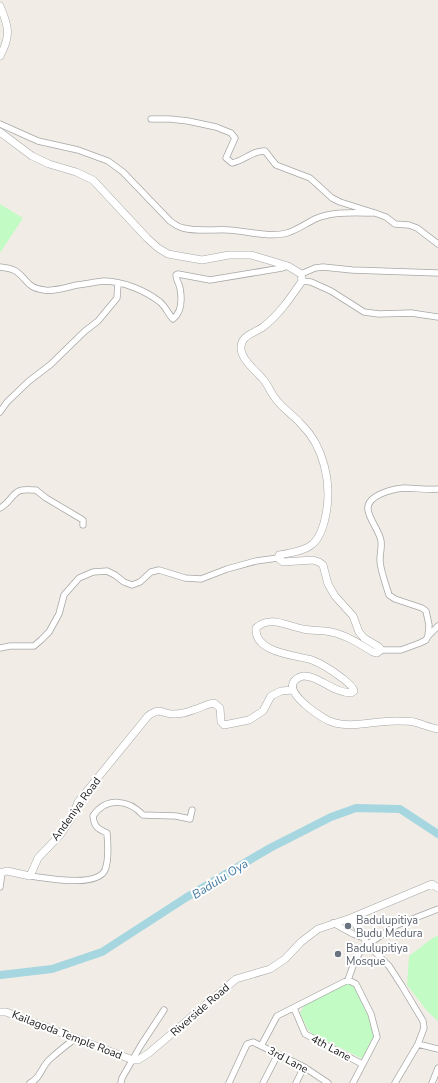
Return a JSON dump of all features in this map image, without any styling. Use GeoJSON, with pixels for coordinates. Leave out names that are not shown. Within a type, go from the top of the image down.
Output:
{"type":"FeatureCollection","features":[{"type":"Feature","properties":{"kind":"street"},"geometry":{"type":"LineString","coordinates":[[0,6],[8,29],[4,48],[0,56]]}},
{"type":"Feature","properties":{"kind":"street"},"geometry":{"type":"LineString","coordinates":[[150,119],[188,121],[216,127],[231,133],[235,138],[226,158],[232,163],[237,162],[259,150],[265,151],[276,165],[310,178],[332,198],[340,202],[375,212],[386,217],[395,224],[409,225],[417,228],[438,244]]}},
{"type":"Feature","properties":{"kind":"street"},"geometry":{"type":"LineString","coordinates":[[0,124],[38,141],[78,150],[108,161],[123,172],[170,220],[183,228],[199,230],[228,230],[265,234],[286,233],[333,213],[375,212]]}},
{"type":"Feature","properties":{"kind":"street"},"geometry":{"type":"LineString","coordinates":[[0,132],[32,156],[49,164],[76,172],[93,180],[147,238],[158,248],[168,254],[202,260],[229,256],[251,255],[288,266],[302,277],[331,291],[364,312],[379,314],[411,313],[438,317]]}},
{"type":"Feature","properties":{"kind":"street"},"geometry":{"type":"LineString","coordinates":[[0,267],[10,268],[18,272],[31,286],[45,291],[95,282],[105,281],[118,283],[152,296],[161,303],[173,319],[177,316],[181,306],[180,288],[176,277],[178,274],[210,280],[288,266]]}},
{"type":"Feature","properties":{"kind":"street"},"geometry":{"type":"LineString","coordinates":[[0,648],[10,646],[34,646],[42,640],[49,632],[59,614],[64,595],[79,578],[93,572],[107,571],[124,582],[132,585],[140,582],[152,572],[159,570],[185,578],[201,579],[256,561],[278,558],[279,555],[300,552],[310,546],[320,536],[323,530],[327,507],[328,478],[324,464],[315,442],[302,424],[286,411],[275,398],[266,382],[243,356],[241,348],[244,339],[249,334],[261,329],[271,321],[291,298],[302,277],[315,268],[323,267],[352,270],[438,273]]}},
{"type":"Feature","properties":{"kind":"street"},"geometry":{"type":"LineString","coordinates":[[0,412],[7,402],[29,381],[50,365],[85,331],[98,321],[118,298],[118,283]]}},
{"type":"Feature","properties":{"kind":"street"},"geometry":{"type":"LineString","coordinates":[[428,636],[429,625],[426,611],[422,608],[395,599],[389,595],[380,560],[382,549],[381,540],[370,519],[368,504],[375,497],[394,490],[404,488],[426,490],[438,489]]}},
{"type":"Feature","properties":{"kind":"street"},"geometry":{"type":"LineString","coordinates":[[0,508],[6,506],[12,496],[20,491],[36,490],[46,498],[83,520],[83,525]]}},
{"type":"Feature","properties":{"kind":"street"},"geometry":{"type":"LineString","coordinates":[[278,558],[283,562],[314,560],[323,565],[328,584],[335,596],[353,616],[359,632],[364,638],[379,647],[381,650]]}},
{"type":"Feature","properties":{"kind":"street"},"geometry":{"type":"LineString","coordinates":[[438,626],[426,640],[420,643],[402,650],[381,650],[377,653],[344,636],[330,632],[304,629],[277,621],[268,622],[256,628],[258,641],[263,645],[282,653],[314,661],[337,674],[352,686],[354,691],[351,693],[344,693],[313,678],[302,676],[296,679],[293,685],[293,690],[298,698],[330,722],[336,724],[362,724],[384,721],[399,721],[414,722],[438,729]]}},
{"type":"Feature","properties":{"kind":"street","name":"Andeniya Road"},"geometry":{"type":"LineString","coordinates":[[30,876],[38,858],[60,835],[72,817],[78,802],[131,739],[148,716],[153,712],[162,711],[173,715],[214,703],[220,708],[221,722],[224,725],[249,720],[263,711],[271,696],[281,691],[293,690]]}},
{"type":"Feature","properties":{"kind":"street"},"geometry":{"type":"LineString","coordinates":[[0,887],[1,873],[7,871],[30,876],[69,881],[80,881],[100,876],[105,870],[108,848],[107,833],[94,823],[93,816],[98,810],[108,803],[125,803],[138,809],[143,815],[176,816],[190,819],[192,810]]}},
{"type":"Feature","properties":{"kind":"street","name":"Riverside Road"},"geometry":{"type":"LineString","coordinates":[[133,1060],[138,1060],[149,1053],[236,979],[270,969],[285,959],[301,942],[318,929],[351,918],[432,884],[438,888]]}},
{"type":"Feature","properties":{"kind":"street"},"geometry":{"type":"LineString","coordinates":[[261,1046],[277,1016],[348,980],[354,963],[362,948],[397,924],[438,909]]}},
{"type":"Feature","properties":{"kind":"street"},"geometry":{"type":"LineString","coordinates":[[351,918],[368,945],[393,973],[423,1021],[424,1028],[418,1044],[395,1083]]}},
{"type":"Feature","properties":{"kind":"street"},"geometry":{"type":"LineString","coordinates":[[333,923],[365,939]]}},
{"type":"Feature","properties":{"kind":"street"},"geometry":{"type":"LineString","coordinates":[[348,980],[356,984],[371,1014],[378,1037],[353,1083]]}},
{"type":"Feature","properties":{"kind":"street","name":"4th Lane"},"geometry":{"type":"LineString","coordinates":[[294,1008],[305,1034],[362,1064]]}},
{"type":"Feature","properties":{"kind":"street"},"geometry":{"type":"LineString","coordinates":[[121,1083],[122,1078],[140,1045],[164,1010]]}},
{"type":"Feature","properties":{"kind":"street","name":"Kailagoda Temple Road"},"geometry":{"type":"LineString","coordinates":[[0,1012],[6,1012],[133,1060]]}},
{"type":"Feature","properties":{"kind":"street"},"geometry":{"type":"LineString","coordinates":[[30,1083],[38,1078],[48,1060],[74,1038]]}},
{"type":"Feature","properties":{"kind":"street","name":"3rd Lane"},"geometry":{"type":"LineString","coordinates":[[229,1083],[247,1044],[253,1042],[304,1067],[326,1083]]}},
{"type":"Feature","properties":{"kind":"street"},"geometry":{"type":"LineString","coordinates":[[418,1044],[438,1049]]}},
{"type":"Feature","properties":{"kind":"street"},"geometry":{"type":"LineString","coordinates":[[263,1083],[278,1054]]}},
{"type":"Feature","properties":{"kind":"street"},"geometry":{"type":"LineString","coordinates":[[296,1083],[304,1067]]}},
{"type":"Feature","properties":{"kind":"street"},"geometry":{"type":"LineString","coordinates":[[432,1083],[438,1068]]}},
{"type":"Feature","properties":{"kind":"green space"},"geometry":{"type":"Polygon","coordinates":[[[0,204],[23,218],[0,253],[0,204]]]}},
{"type":"Feature","properties":{"kind":"green space"},"geometry":{"type":"Polygon","coordinates":[[[438,936],[438,1021],[428,1012],[407,985],[409,956],[434,937],[438,936]]]}},
{"type":"Feature","properties":{"kind":"green space"},"geometry":{"type":"Polygon","coordinates":[[[349,983],[355,986],[370,1020],[374,1037],[363,1059],[314,1035],[308,1030],[300,1013],[305,1004],[349,983]]]}},
{"type":"Feature","properties":{"kind":"waterway","name":"Badulu Oya"},"geometry":{"type":"LineString","coordinates":[[0,975],[52,969],[102,952],[187,897],[270,848],[331,817],[356,808],[400,809],[438,834]]}},
{"type":"Feature","properties":{"kind":"place","name":"Badulupitiya Budu Medura"},"geometry":{"type":"Point","coordinates":[348,926]}},
{"type":"Feature","properties":{"kind":"place","name":"Badulupitiya Mosque"},"geometry":{"type":"Point","coordinates":[338,954]}}]}
